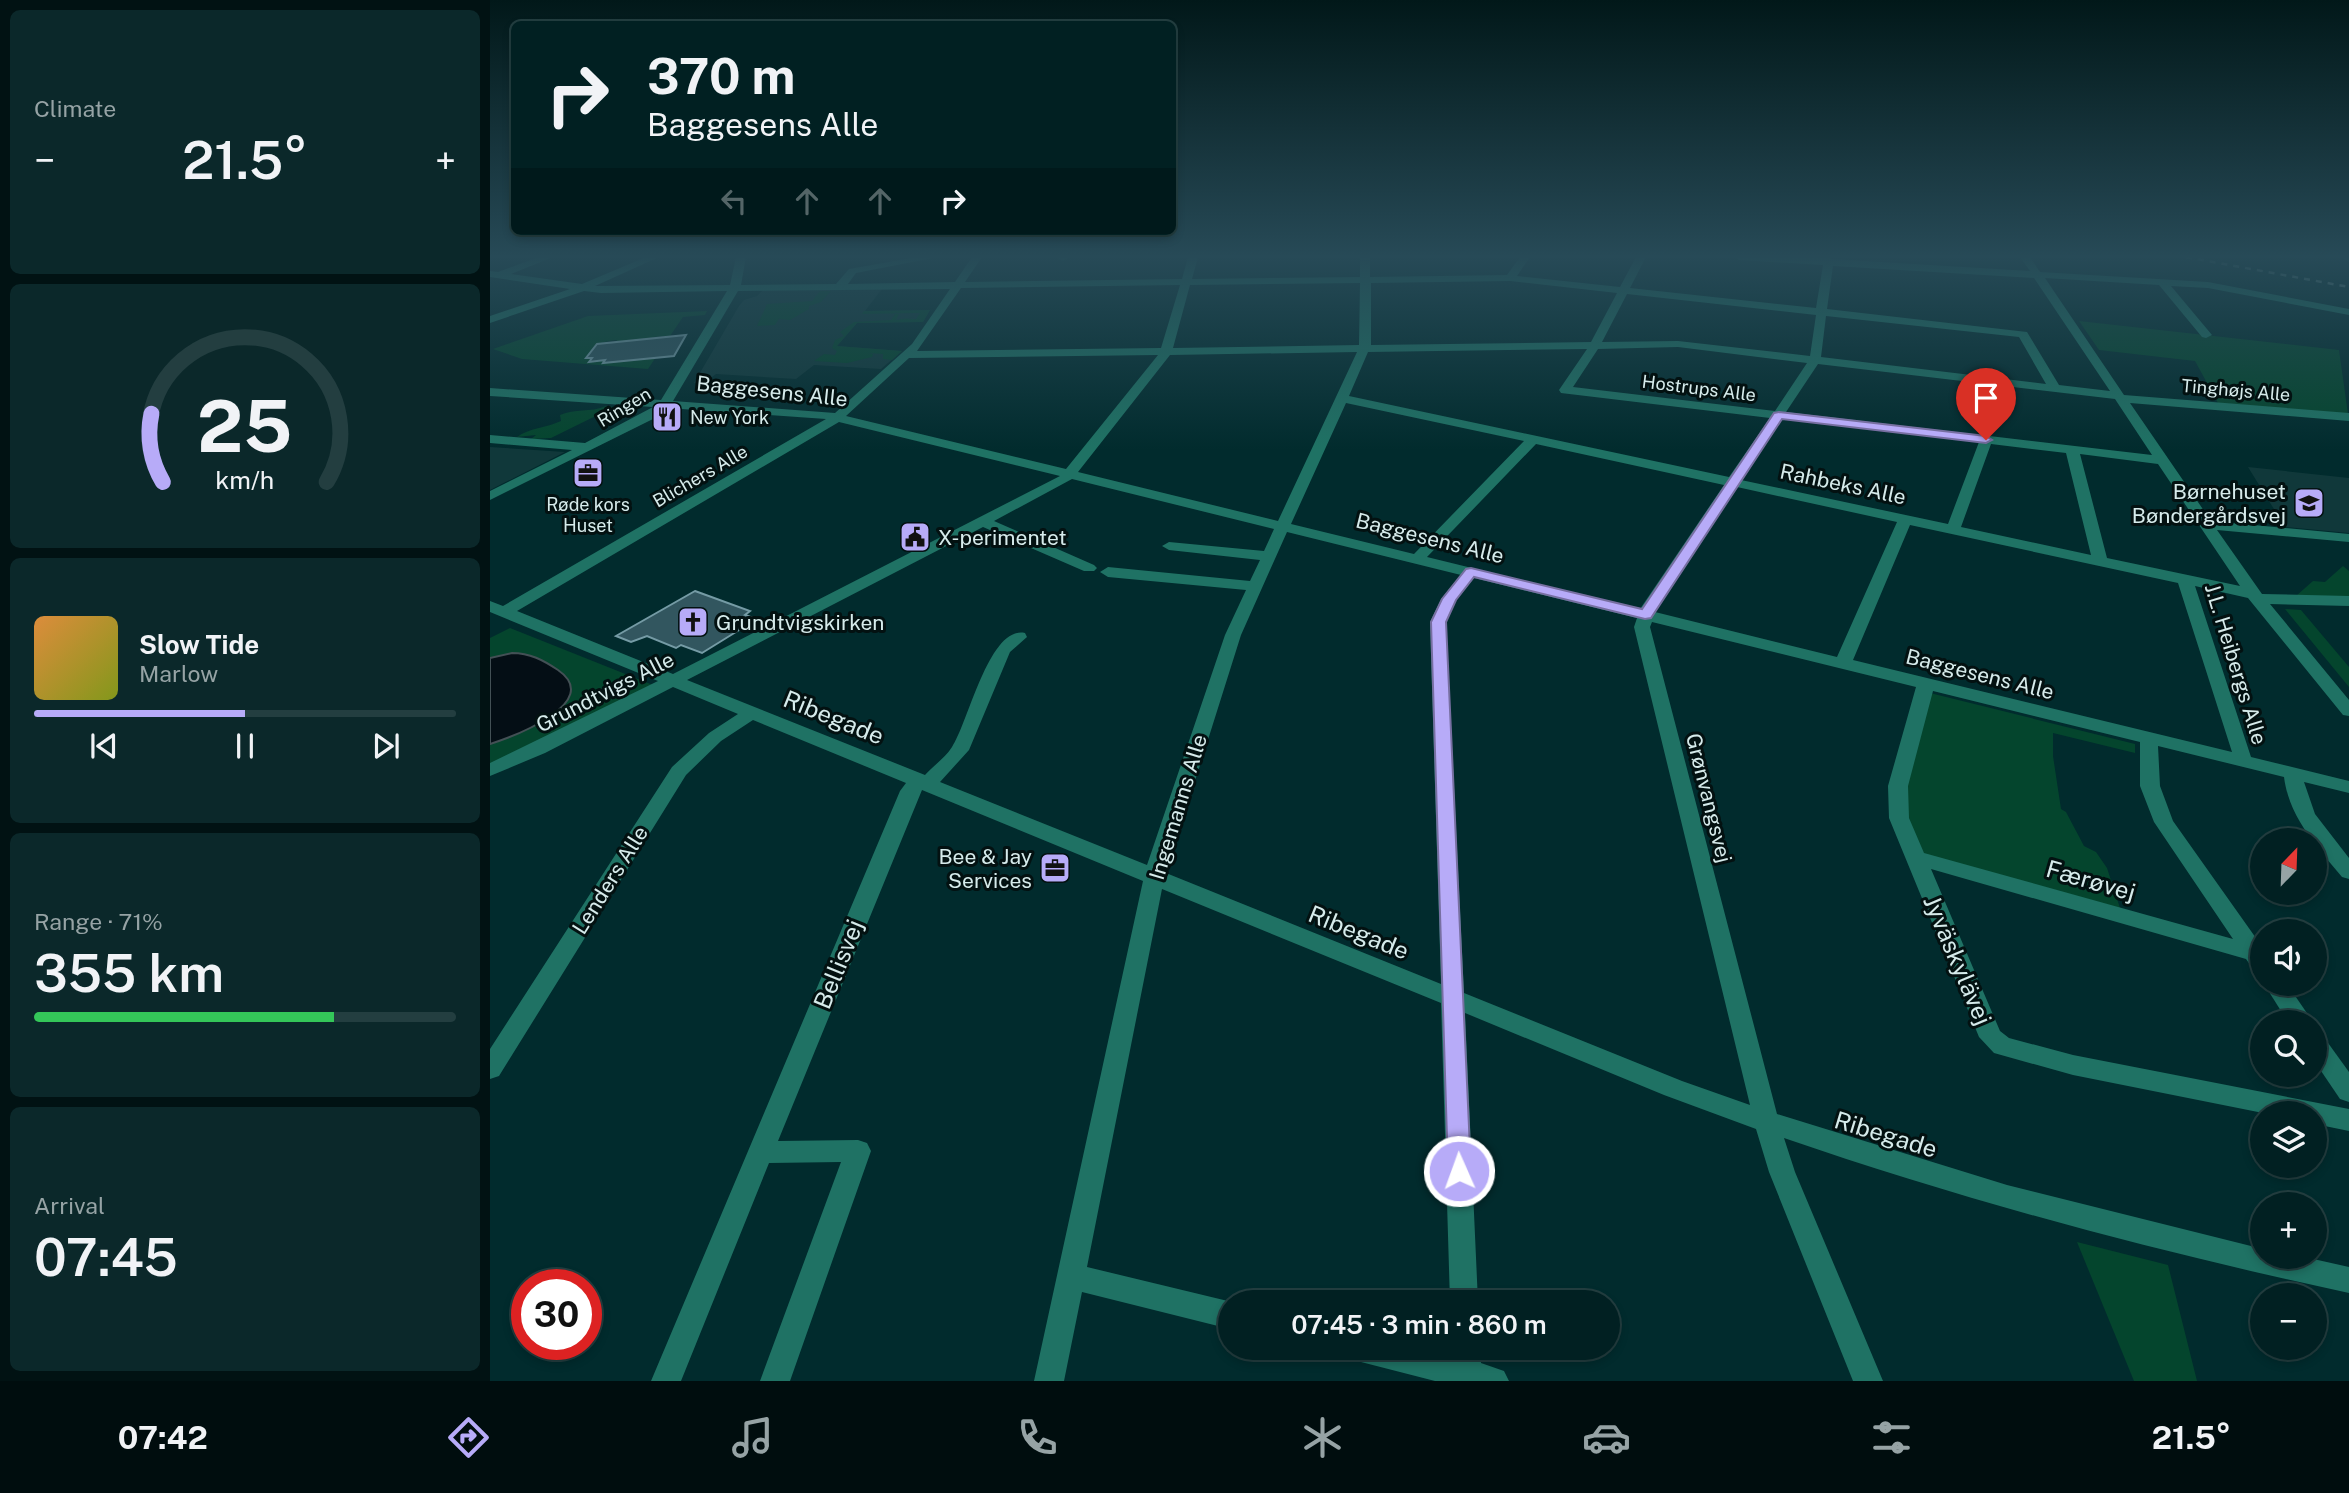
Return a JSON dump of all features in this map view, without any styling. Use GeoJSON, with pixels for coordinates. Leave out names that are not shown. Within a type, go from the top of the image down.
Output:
{"type":"FeatureCollection","features":[{"type":"Feature","properties":{"kind":"street","name":"Ringen"},"geometry":{"type":"LineString","coordinates":[[490,496],[651,415],[665,403],[715,321]]}},
{"type":"Feature","properties":{"kind":"street","name":"Blichers Alle"},"geometry":{"type":"LineString","coordinates":[[497,609],[837,418],[908,355],[932,321]]}},
{"type":"Feature","properties":{"kind":"street","name":"Grundtvigs Alle"},"geometry":{"type":"LineString","coordinates":[[490,770],[538,749],[1065,479],[1166,352],[1175,321]]}},
{"type":"Feature","properties":{"kind":"street","name":"Ingemanns Alle"},"geometry":{"type":"LineString","coordinates":[[1049,1381],[1154,877],[1232,639],[1253,586],[1364,349],[1366,321]]}},
{"type":"Feature","properties":{"kind":"street"},"geometry":{"type":"LineString","coordinates":[[1595,345],[1607,321]]}},
{"type":"Feature","properties":{"kind":"street"},"geometry":{"type":"LineString","coordinates":[[1645,615],[1815,360],[1819,321]]}},
{"type":"Feature","properties":{"kind":"street"},"geometry":{"type":"LineString","coordinates":[[1907,321],[2023,334],[2054,387]]}},
{"type":"Feature","properties":{"kind":"street"},"geometry":{"type":"LineString","coordinates":[[2068,321],[2255,596],[2346,704]]}},
{"type":"Feature","properties":{"kind":"street"},"geometry":{"type":"LineString","coordinates":[[2195,321],[2206,335]]}},
{"type":"Feature","properties":{"kind":"street","name":"Tinghøjs Alle"},"geometry":{"type":"LineString","coordinates":[[908,355],[1678,344],[2054,387],[2119,397],[2349,417]]}},
{"type":"Feature","properties":{"kind":"street","name":"Hostrups Alle"},"geometry":{"type":"LineString","coordinates":[[1595,345],[1565,390],[2162,460]]}},
{"type":"Feature","properties":{"kind":"street","name":"Baggesens Alle"},"geometry":{"type":"LineString","coordinates":[[490,392],[665,403],[837,418],[2349,787]]}},
{"type":"Feature","properties":{"kind":"street","name":"Rahbeks Alle"},"geometry":{"type":"LineString","coordinates":[[1341,397],[2255,596],[2349,601]]}},
{"type":"Feature","properties":{"kind":"street"},"geometry":{"type":"LineString","coordinates":[[490,439],[590,447]]}},
{"type":"Feature","properties":{"kind":"street"},"geometry":{"type":"LineString","coordinates":[[1418,558],[1533,439]]}},
{"type":"Feature","properties":{"kind":"street"},"geometry":{"type":"LineString","coordinates":[[1953,530],[1986,440]]}},
{"type":"Feature","properties":{"kind":"street"},"geometry":{"type":"LineString","coordinates":[[2072,450],[2100,561]]}},
{"type":"Feature","properties":{"kind":"street"},"geometry":{"type":"LineString","coordinates":[[1843,663],[1905,519]]}},
{"type":"Feature","properties":{"kind":"street"},"geometry":{"type":"LineString","coordinates":[[984,522],[1089,568]]}},
{"type":"Feature","properties":{"kind":"street"},"geometry":{"type":"LineString","coordinates":[[2206,525],[2349,538]]}},
{"type":"Feature","properties":{"kind":"street"},"geometry":{"type":"LineString","coordinates":[[1168,546],[1267,556]]}},
{"type":"Feature","properties":{"kind":"street"},"geometry":{"type":"LineString","coordinates":[[1108,572],[1253,586]]}},
{"type":"Feature","properties":{"kind":"street"},"geometry":{"type":"LineString","coordinates":[[1464,1290],[1438,622],[1449,599],[1471,572]]}},
{"type":"Feature","properties":{"kind":"street","name":"J.L. Heibergs Alle"},"geometry":{"type":"LineString","coordinates":[[2185,580],[2242,761]]}},
{"type":"Feature","properties":{"kind":"street","name":"Ribegade"},"geometry":{"type":"LineString","coordinates":[[497,609],[1453,999],[1767,1123],[1980,1191],[2173,1241],[2349,1280]]}},
{"type":"Feature","properties":{"kind":"street","name":"Grønvangsvej"},"geometry":{"type":"LineString","coordinates":[[1645,615],[1642,627],[1767,1123],[1782,1172],[1868,1381]]}},
{"type":"Feature","properties":{"kind":"street","name":"Bellisvej"},"geometry":{"type":"LineString","coordinates":[[666,1381],[910,790],[924,782],[960,750],[1003,650],[1018,637]]}},
{"type":"Feature","properties":{"kind":"street","name":"Jyväskylävej"},"geometry":{"type":"LineString","coordinates":[[1926,684],[1898,786],[1899,818],[1988,1029],[2002,1046],[2073,1065],[2254,1101]]}},
{"type":"Feature","properties":{"kind":"street","name":"Lenders Alle"},"geometry":{"type":"LineString","coordinates":[[490,1069],[678,771],[715,737],[753,712]]}},
{"type":"Feature","properties":{"kind":"street"},"geometry":{"type":"LineString","coordinates":[[2149,738],[2150,786],[2164,822],[2250,947]]}},
{"type":"Feature","properties":{"kind":"street"},"geometry":{"type":"LineString","coordinates":[[2293,774],[2303,811],[2321,839],[2349,872]]}},
{"type":"Feature","properties":{"kind":"street","name":"Færøvej"},"geometry":{"type":"LineString","coordinates":[[1914,857],[2250,957]]}},
{"type":"Feature","properties":{"kind":"street"},"geometry":{"type":"LineString","coordinates":[[2327,1060],[2349,1092]]}},
{"type":"Feature","properties":{"kind":"street","name":"Jyväskylävej"},"geometry":{"type":"LineString","coordinates":[[2327,1116],[2349,1120]]}},
{"type":"Feature","properties":{"kind":"street"},"geometry":{"type":"LineString","coordinates":[[761,1152],[858,1151],[775,1381]]}},
{"type":"Feature","properties":{"kind":"street"},"geometry":{"type":"LineString","coordinates":[[1070,1276],[1218,1312]]}},
{"type":"Feature","properties":{"kind":"street"},"geometry":{"type":"LineString","coordinates":[[1419,1360],[1481,1373]]}},
{"type":"Feature","properties":{"kind":"shaded area"},"geometry":{"type":"Polygon","coordinates":[[[730,321],[923,321],[857,323],[837,346],[902,351],[881,369],[814,365],[796,379],[716,374],[704,383],[694,383],[730,321]]]}},
{"type":"Feature","properties":{"kind":"shaded area"},"geometry":{"type":"Polygon","coordinates":[[[490,447],[565,452],[490,490],[490,447]]]}},
{"type":"Feature","properties":{"kind":"shaded area","name":"Børnehuset Bøndergårdsvej"},"geometry":{"type":"Polygon","coordinates":[[[2248,467],[2349,478],[2349,533],[2285,527],[2248,467]]]}},
{"type":"Feature","properties":{"kind":"shaded area"},"geometry":{"type":"Polygon","coordinates":[[[512,653],[536,658],[558,670],[569,682],[570,694],[551,716],[535,726],[490,744],[490,658],[512,653]]]}},
{"type":"Feature","properties":{"kind":"green space"},"geometry":{"type":"Polygon","coordinates":[[[572,321],[680,321],[670,336],[615,343],[617,340],[607,341],[596,347],[587,358],[592,358],[590,362],[605,360],[604,363],[656,357],[648,369],[522,359],[493,349],[572,321]]]}},
{"type":"Feature","properties":{"kind":"green space"},"geometry":{"type":"Polygon","coordinates":[[[759,321],[777,321],[775,325],[757,326],[759,321]]]}},
{"type":"Feature","properties":{"kind":"green space"},"geometry":{"type":"Polygon","coordinates":[[[923,321],[857,323],[837,346],[902,351],[892,360],[883,359],[883,354],[868,353],[873,354],[872,357],[847,363],[814,361],[824,354],[835,355],[837,351],[832,348],[835,340],[844,336],[840,332],[854,322],[923,321]]]}},
{"type":"Feature","properties":{"kind":"green space"},"geometry":{"type":"Polygon","coordinates":[[[2079,321],[2339,350],[2348,414],[2218,403],[2195,361],[2099,350],[2079,321]]]}},
{"type":"Feature","properties":{"kind":"green space"},"geometry":{"type":"Polygon","coordinates":[[[606,406],[614,407],[551,438],[531,439],[536,435],[517,437],[561,421],[560,415],[606,406]]]}},
{"type":"Feature","properties":{"kind":"green space"},"geometry":{"type":"Polygon","coordinates":[[[2343,566],[2349,571],[2349,596],[2296,596],[2313,581],[2325,582],[2343,566]]]}},
{"type":"Feature","properties":{"kind":"green space"},"geometry":{"type":"Polygon","coordinates":[[[2285,609],[2301,610],[2349,667],[2349,687],[2285,609]]]}},
{"type":"Feature","properties":{"kind":"green space"},"geometry":{"type":"Polygon","coordinates":[[[510,628],[653,685],[490,765],[490,638],[510,628]]]}},
{"type":"Feature","properties":{"kind":"green space"},"geometry":{"type":"Polygon","coordinates":[[[1930,693],[2135,744],[2135,753],[2053,733],[2053,756],[2061,809],[2066,812],[2084,846],[2096,852],[2107,868],[2120,908],[1920,853],[1907,812],[1906,792],[1930,693]]]}},
{"type":"Feature","properties":{"kind":"green space"},"geometry":{"type":"Polygon","coordinates":[[[2077,1242],[2168,1265],[2197,1381],[2134,1381],[2077,1242]]]}},
{"type":"Feature","properties":{"kind":"building"},"geometry":{"type":"Polygon","coordinates":[[[686,335],[674,356],[603,363],[605,360],[589,362],[592,358],[586,358],[597,344],[686,335]]]}},
{"type":"Feature","properties":{"kind":"building","name":"Grundtvigskirken"},"geometry":{"type":"Polygon","coordinates":[[[695,591],[750,611],[745,615],[762,621],[749,629],[744,627],[702,653],[681,645],[676,648],[647,636],[631,642],[616,636],[695,591]]]}},
{"type":"Feature","properties":{"kind":"place","name":"New York"},"geometry":{"type":"Point","coordinates":[667,417]}},
{"type":"Feature","properties":{"kind":"place","name":"Røde kors Huset"},"geometry":{"type":"Point","coordinates":[588,473]}},
{"type":"Feature","properties":{"kind":"place","name":"Børnehuset Bøndergårdsvej"},"geometry":{"type":"Point","coordinates":[2309,503]}},
{"type":"Feature","properties":{"kind":"place","name":"X-perimentet"},"geometry":{"type":"Point","coordinates":[915,537]}},
{"type":"Feature","properties":{"kind":"place","name":"Grundtvigskirken"},"geometry":{"type":"Point","coordinates":[693,622]}},
{"type":"Feature","properties":{"kind":"place","name":"Bee & Jay Services"},"geometry":{"type":"Point","coordinates":[1055,868]}},
{"type":"Feature","properties":{"kind":"route"},"geometry":{"type":"LineString","coordinates":[[1459,1171],[1438,622],[1449,599],[1471,572],[1645,615],[1779,415],[1986,440]]}}]}
